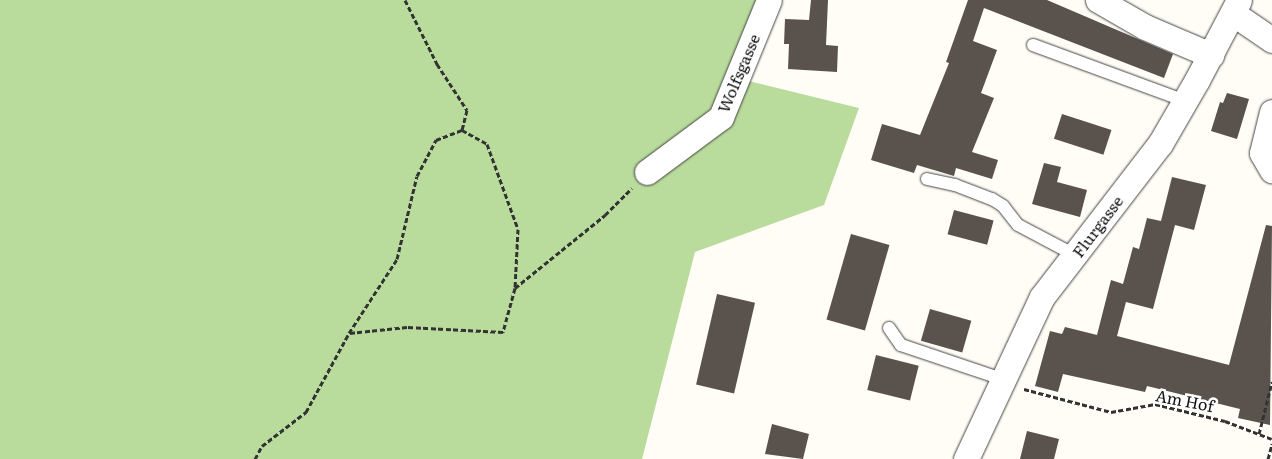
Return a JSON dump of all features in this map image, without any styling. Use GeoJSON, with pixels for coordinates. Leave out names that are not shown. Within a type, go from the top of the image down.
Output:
{"type":"FeatureCollection","features":[{"type":"Feature","properties":{"kind":"street","name":"Wolfsgasse"},"geometry":{"type":"LineString","coordinates":[[647,172],[721,117],[769,0]]}},
{"type":"Feature","properties":{"kind":"street"},"geometry":{"type":"LineString","coordinates":[[1098,0],[1146,27],[1211,55]]}},
{"type":"Feature","properties":{"kind":"street"},"geometry":{"type":"LineString","coordinates":[[1236,7],[1272,40]]}},
{"type":"Feature","properties":{"kind":"street","name":"Flurgasse"},"geometry":{"type":"LineString","coordinates":[[966,459],[1042,297],[1160,144],[1236,7]]}},
{"type":"Feature","properties":{"kind":"street"},"geometry":{"type":"LineString","coordinates":[[1272,112],[1262,153],[1272,170]]}},
{"type":"Feature","properties":{"kind":"lane"},"geometry":{"type":"LineString","coordinates":[[1033,45],[1185,101]]}},
{"type":"Feature","properties":{"kind":"lane"},"geometry":{"type":"LineString","coordinates":[[927,178],[955,185],[992,199],[1003,206],[1018,225],[1075,255]]}},
{"type":"Feature","properties":{"kind":"lane"},"geometry":{"type":"LineString","coordinates":[[889,328],[901,345],[1004,381]]}},
{"type":"Feature","properties":{"kind":"path"},"geometry":{"type":"LineString","coordinates":[[405,0],[437,64],[467,110],[462,130]]}},
{"type":"Feature","properties":{"kind":"path"},"geometry":{"type":"LineString","coordinates":[[349,333],[407,328],[503,332],[515,288],[518,229],[486,144],[462,130]]}},
{"type":"Feature","properties":{"kind":"path"},"geometry":{"type":"LineString","coordinates":[[255,459],[262,446],[306,412],[349,333],[397,259],[417,176],[436,140],[462,130]]}},
{"type":"Feature","properties":{"kind":"path"},"geometry":{"type":"LineString","coordinates":[[515,288],[605,215],[647,172]]}},
{"type":"Feature","properties":{"kind":"path","name":"Am Hof"},"geometry":{"type":"LineString","coordinates":[[1004,381],[1111,412],[1155,404],[1225,421],[1272,439]]}},
{"type":"Feature","properties":{"kind":"path"},"geometry":{"type":"LineString","coordinates":[[1259,434],[1272,382]]}},
{"type":"Feature","properties":{"kind":"path"},"geometry":{"type":"LineString","coordinates":[[1268,459],[1272,444]]}},
{"type":"Feature","properties":{"kind":"green space"},"geometry":{"type":"Polygon","coordinates":[[[0,0],[760,0],[728,76],[859,108],[824,205],[695,252],[642,459],[0,459],[0,0]]]}},
{"type":"Feature","properties":{"kind":"building"},"geometry":{"type":"Polygon","coordinates":[[[811,0],[828,0],[826,45],[838,46],[837,72],[788,69],[789,44],[784,44],[785,19],[809,20],[811,0]]]}},
{"type":"Feature","properties":{"kind":"building"},"geometry":{"type":"Polygon","coordinates":[[[968,0],[1047,0],[1173,54],[1164,78],[984,8],[973,41],[997,50],[981,93],[994,98],[972,152],[998,160],[992,179],[956,168],[954,176],[917,165],[914,173],[871,160],[882,124],[920,135],[949,63],[946,62],[968,0]]]}},
{"type":"Feature","properties":{"kind":"building"},"geometry":{"type":"Polygon","coordinates":[[[1227,93],[1249,99],[1237,139],[1211,131],[1220,102],[1223,103],[1227,93]]]}},
{"type":"Feature","properties":{"kind":"building"},"geometry":{"type":"Polygon","coordinates":[[[1062,114],[1111,130],[1103,155],[1054,139],[1062,114]]]}},
{"type":"Feature","properties":{"kind":"building"},"geometry":{"type":"Polygon","coordinates":[[[1044,163],[1061,167],[1057,182],[1087,190],[1080,217],[1032,204],[1044,163]]]}},
{"type":"Feature","properties":{"kind":"building"},"geometry":{"type":"Polygon","coordinates":[[[1172,177],[1206,185],[1194,230],[1175,225],[1153,309],[1126,302],[1117,336],[1229,365],[1266,225],[1272,226],[1270,425],[1238,418],[1240,409],[1147,386],[1145,392],[1063,374],[1058,392],[1035,386],[1050,331],[1062,334],[1065,327],[1097,335],[1111,280],[1123,284],[1133,247],[1139,249],[1147,218],[1161,221],[1172,177]]]}},
{"type":"Feature","properties":{"kind":"building"},"geometry":{"type":"Polygon","coordinates":[[[954,210],[994,221],[987,245],[948,234],[954,210]]]}},
{"type":"Feature","properties":{"kind":"building"},"geometry":{"type":"Polygon","coordinates":[[[851,234],[889,245],[865,331],[826,320],[851,234]]]}},
{"type":"Feature","properties":{"kind":"building"},"geometry":{"type":"Polygon","coordinates":[[[717,294],[755,303],[734,393],[696,385],[717,294]]]}},
{"type":"Feature","properties":{"kind":"building"},"geometry":{"type":"Polygon","coordinates":[[[930,309],[971,321],[962,353],[921,341],[930,309]]]}},
{"type":"Feature","properties":{"kind":"building"},"geometry":{"type":"Polygon","coordinates":[[[876,355],[919,366],[910,401],[867,390],[876,355]]]}},
{"type":"Feature","properties":{"kind":"building"},"geometry":{"type":"Polygon","coordinates":[[[772,424],[809,434],[803,459],[765,454],[772,424]]]}},
{"type":"Feature","properties":{"kind":"building"},"geometry":{"type":"Polygon","coordinates":[[[1027,431],[1059,439],[1054,459],[1020,459],[1027,431]]]}}]}
